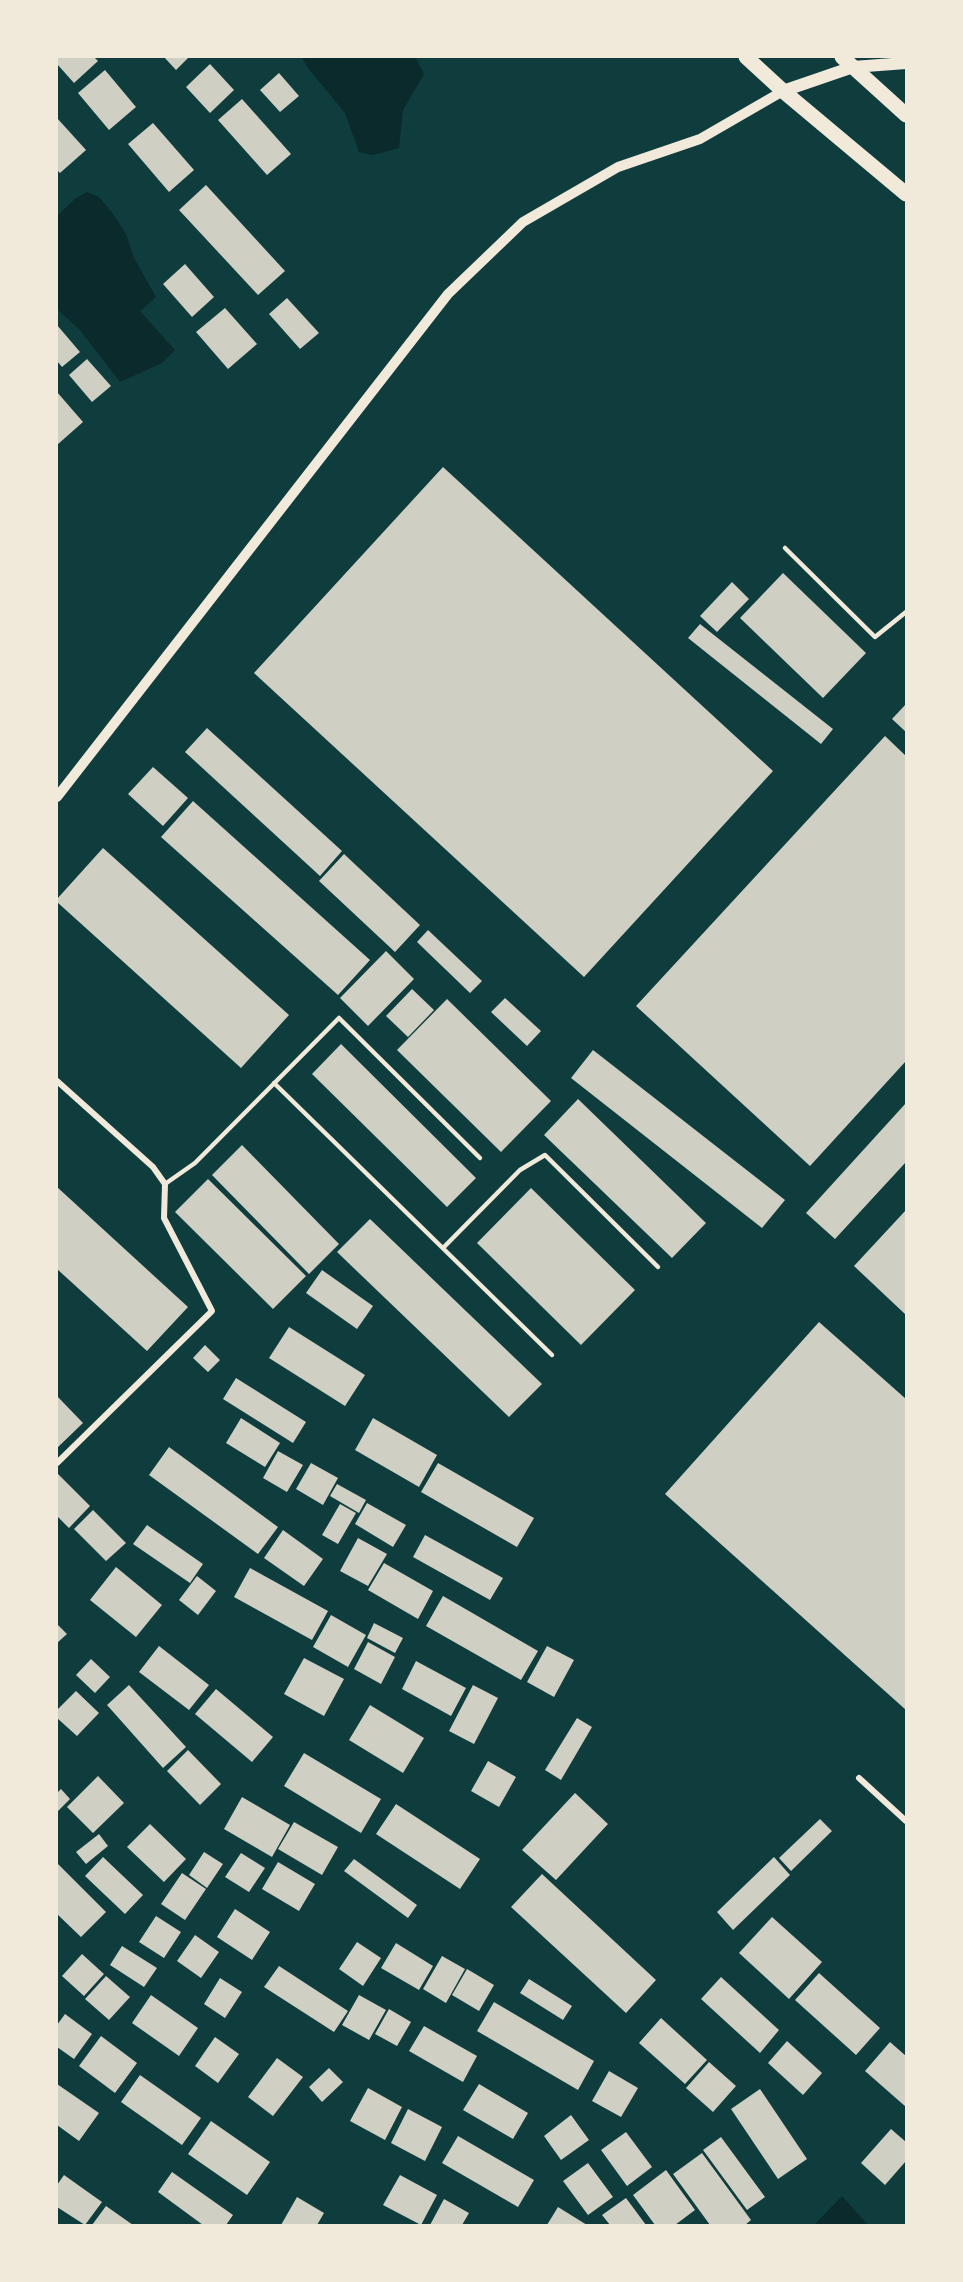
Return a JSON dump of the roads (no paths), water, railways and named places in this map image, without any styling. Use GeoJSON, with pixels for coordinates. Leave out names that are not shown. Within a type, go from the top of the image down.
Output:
{"type":"FeatureCollection","features":[{"type":"Feature","properties":{"kind":"main road"},"geometry":{"type":"LineString","coordinates":[[746,57],[906,194]]}},
{"type":"Feature","properties":{"kind":"main road"},"geometry":{"type":"LineString","coordinates":[[783,91],[848,62],[906,63]]}},
{"type":"Feature","properties":{"kind":"main road"},"geometry":{"type":"LineString","coordinates":[[848,62],[906,115]]}},
{"type":"Feature","properties":{"kind":"street"},"geometry":{"type":"LineString","coordinates":[[57,797],[441,303],[465,278],[523,222],[618,167],[700,139],[783,91]]}},
{"type":"Feature","properties":{"kind":"street"},"geometry":{"type":"LineString","coordinates":[[57,1081],[153,1167],[165,1184],[164,1218],[212,1311],[57,1463]]}},
{"type":"Feature","properties":{"kind":"street"},"geometry":{"type":"LineString","coordinates":[[859,1778],[906,1821]]}},
{"type":"Feature","properties":{"kind":"lane"},"geometry":{"type":"LineString","coordinates":[[785,548],[875,637],[906,612]]}},
{"type":"Feature","properties":{"kind":"lane"},"geometry":{"type":"LineString","coordinates":[[165,1184],[195,1163],[339,1018],[480,1158]]}},
{"type":"Feature","properties":{"kind":"lane"},"geometry":{"type":"LineString","coordinates":[[274,1083],[552,1355]]}},
{"type":"Feature","properties":{"kind":"lane"},"geometry":{"type":"LineString","coordinates":[[443,1248],[520,1170],[545,1155],[658,1267]]}},
{"type":"Feature","properties":{"kind":"water"},"geometry":{"type":"Polygon","coordinates":[[[302,57],[415,57],[424,74],[403,110],[399,148],[373,155],[359,152],[345,113],[307,67],[302,57]]]}},
{"type":"Feature","properties":{"kind":"water"},"geometry":{"type":"Polygon","coordinates":[[[87,192],[99,197],[126,234],[134,258],[156,297],[140,311],[175,350],[162,363],[120,382],[79,329],[57,309],[57,216],[76,198],[87,192]]]}},
{"type":"Feature","properties":{"kind":"water"},"geometry":{"type":"Polygon","coordinates":[[[842,2196],[868,2225],[814,2225],[842,2196]]]}}]}
